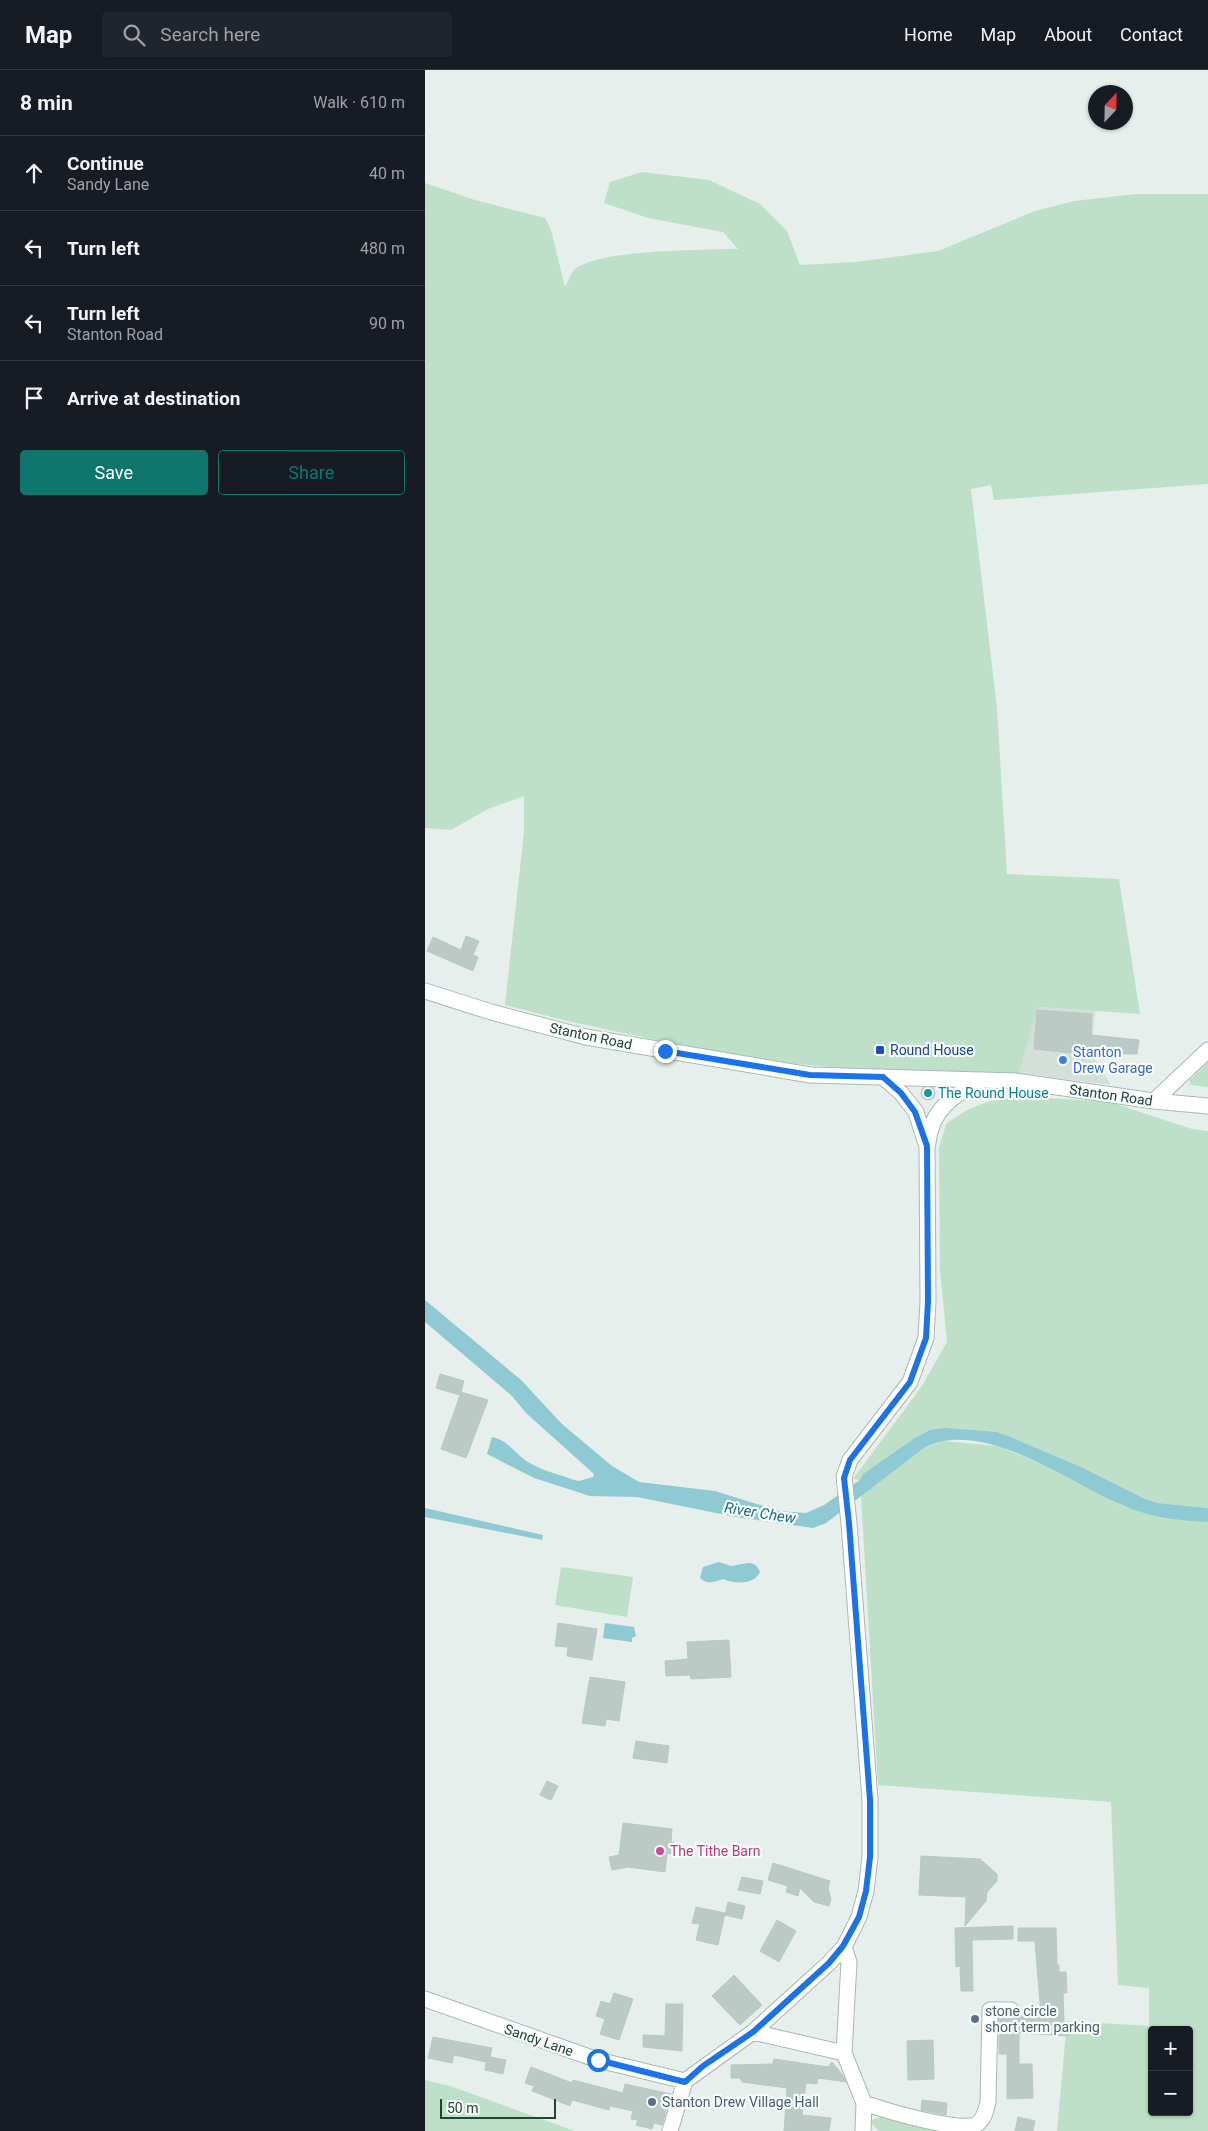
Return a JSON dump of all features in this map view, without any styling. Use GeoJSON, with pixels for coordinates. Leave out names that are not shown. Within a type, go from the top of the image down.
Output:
{"type":"FeatureCollection","features":[{"type":"Feature","properties":{"kind":"street","name":"Stanton Road"},"geometry":{"type":"LineString","coordinates":[[425,991],[491,1012],[586,1037],[810,1075],[1015,1081],[1155,1101],[1208,1106]]}},
{"type":"Feature","properties":{"kind":"street"},"geometry":{"type":"LineString","coordinates":[[1155,1101],[1208,1050]]}},
{"type":"Feature","properties":{"kind":"street"},"geometry":{"type":"LineString","coordinates":[[883,1077],[901,1093],[915,1112],[927,1146]]}},
{"type":"Feature","properties":{"kind":"street"},"geometry":{"type":"LineString","coordinates":[[670,2131],[685,2082],[703,2066],[753,2032],[829,1963],[843,1946],[859,1917],[866,1891],[870,1857],[870,1800],[844,1478],[850,1460],[910,1382],[926,1338],[928,1301],[927,1146],[929,1125],[939,1110],[958,1093],[982,1080]]}},
{"type":"Feature","properties":{"kind":"street"},"geometry":{"type":"LineString","coordinates":[[843,1946],[849,1962],[844,2053],[865,2103],[863,2131]]}},
{"type":"Feature","properties":{"kind":"street","name":"Sandy Lane"},"geometry":{"type":"LineString","coordinates":[[425,1999],[598,2060],[685,2082]]}},
{"type":"Feature","properties":{"kind":"street"},"geometry":{"type":"LineString","coordinates":[[865,2103],[913,2120],[962,2127],[976,2125],[984,2116],[988,2102],[990,2010],[1011,2010]]}},
{"type":"Feature","properties":{"kind":"street"},"geometry":{"type":"LineString","coordinates":[[753,2032],[844,2053]]}},
{"type":"Feature","properties":{"kind":"shaded area"},"geometry":{"type":"Polygon","coordinates":[[[1038,1007],[1095,1011],[1091,1053],[1111,1085],[1019,1073],[1038,1007]]]}},
{"type":"Feature","properties":{"kind":"green space"},"geometry":{"type":"Polygon","coordinates":[[[642,172],[709,180],[760,204],[787,231],[800,265],[856,262],[938,251],[1035,211],[1074,201],[1136,194],[1208,194],[1208,484],[994,500],[991,485],[971,489],[997,708],[1007,874],[1119,879],[1140,1014],[1038,1007],[1019,1073],[843,1068],[749,1060],[563,1020],[505,1005],[524,832],[524,796],[488,809],[451,830],[425,828],[425,183],[475,200],[545,218],[551,230],[565,287],[574,270],[586,263],[605,258],[652,252],[738,249],[723,232],[648,218],[604,203],[610,182],[642,172]]]}},
{"type":"Feature","properties":{"kind":"green space"},"geometry":{"type":"Polygon","coordinates":[[[1208,1062],[1208,1087],[1190,1085],[1190,1080],[1208,1062]]]}},
{"type":"Feature","properties":{"kind":"green space"},"geometry":{"type":"Polygon","coordinates":[[[1033,1097],[1110,1102],[1192,1129],[1208,1131],[1208,1508],[1158,1503],[1143,1498],[1081,1467],[997,1432],[913,1439],[863,1474],[860,1480],[853,1479],[922,1386],[947,1342],[940,1270],[939,1148],[946,1124],[967,1110],[995,1099],[1033,1097]]]}},
{"type":"Feature","properties":{"kind":"green space"},"geometry":{"type":"Polygon","coordinates":[[[943,1441],[998,1446],[1046,1466],[1123,1506],[1152,1515],[1208,1522],[1208,2131],[1057,2131],[1067,2021],[1149,2026],[1149,1988],[1118,1985],[1111,1802],[878,1785],[861,1496],[924,1448],[943,1441]]]}},
{"type":"Feature","properties":{"kind":"green space"},"geometry":{"type":"Polygon","coordinates":[[[561,1567],[633,1577],[627,1617],[555,1605],[561,1567]]]}},
{"type":"Feature","properties":{"kind":"green space"},"geometry":{"type":"Polygon","coordinates":[[[425,2080],[450,2086],[575,2131],[425,2131],[425,2080]]]}},
{"type":"Feature","properties":{"kind":"green space"},"geometry":{"type":"Polygon","coordinates":[[[884,2116],[944,2131],[879,2131],[869,2121],[884,2116]]]}},
{"type":"Feature","properties":{"kind":"water","name":"River Chew"},"geometry":{"type":"Polygon","coordinates":[[[425,1300],[521,1380],[562,1424],[612,1466],[639,1482],[715,1491],[779,1511],[806,1513],[824,1505],[860,1480],[863,1474],[913,1439],[930,1430],[945,1428],[997,1432],[1081,1467],[1143,1498],[1158,1503],[1208,1508],[1208,1522],[1164,1518],[1142,1513],[1025,1457],[999,1447],[972,1441],[947,1441],[924,1448],[826,1523],[813,1528],[736,1517],[637,1497],[590,1496],[534,1478],[487,1454],[492,1437],[506,1443],[530,1463],[549,1472],[579,1481],[593,1477],[594,1474],[526,1413],[512,1396],[425,1322],[425,1300]]]}},
{"type":"Feature","properties":{"kind":"water"},"geometry":{"type":"Polygon","coordinates":[[[425,1508],[543,1535],[542,1540],[425,1517],[425,1508]]]}},
{"type":"Feature","properties":{"kind":"water"},"geometry":{"type":"Polygon","coordinates":[[[719,1562],[731,1566],[751,1563],[758,1567],[760,1572],[753,1579],[744,1582],[733,1582],[723,1579],[708,1582],[700,1578],[703,1567],[719,1562]]]}},
{"type":"Feature","properties":{"kind":"water"},"geometry":{"type":"Polygon","coordinates":[[[605,1623],[634,1627],[636,1636],[632,1638],[632,1642],[603,1638],[605,1623]]]}},
{"type":"Feature","properties":{"kind":"building"},"geometry":{"type":"Polygon","coordinates":[[[466,936],[479,941],[473,955],[478,957],[473,971],[427,951],[433,937],[461,950],[466,936]]]}},
{"type":"Feature","properties":{"kind":"building"},"geometry":{"type":"Polygon","coordinates":[[[1037,1010],[1092,1014],[1091,1035],[1139,1040],[1137,1054],[1114,1054],[1112,1057],[1034,1049],[1037,1010]]]}},
{"type":"Feature","properties":{"kind":"building","name":"The Round House"},"geometry":{"type":"Polygon","coordinates":[[[925,1086],[931,1086],[935,1093],[931,1100],[925,1100],[921,1096],[921,1090],[925,1086]]]}},
{"type":"Feature","properties":{"kind":"building"},"geometry":{"type":"Polygon","coordinates":[[[440,1374],[464,1381],[461,1392],[488,1400],[466,1458],[441,1449],[460,1395],[436,1388],[440,1374]]]}},
{"type":"Feature","properties":{"kind":"building"},"geometry":{"type":"Polygon","coordinates":[[[558,1623],[597,1629],[592,1660],[567,1656],[568,1647],[555,1646],[558,1623]]]}},
{"type":"Feature","properties":{"kind":"building"},"geometry":{"type":"Polygon","coordinates":[[[729,1640],[731,1677],[691,1679],[690,1675],[666,1676],[665,1661],[688,1659],[687,1642],[729,1640]]]}},
{"type":"Feature","properties":{"kind":"building"},"geometry":{"type":"Polygon","coordinates":[[[590,1677],[625,1682],[619,1721],[606,1719],[605,1726],[582,1723],[590,1677]]]}},
{"type":"Feature","properties":{"kind":"building"},"geometry":{"type":"Polygon","coordinates":[[[636,1741],[669,1746],[667,1763],[633,1758],[636,1741]]]}},
{"type":"Feature","properties":{"kind":"building"},"geometry":{"type":"Polygon","coordinates":[[[547,1781],[558,1786],[551,1800],[540,1795],[547,1781]]]}},
{"type":"Feature","properties":{"kind":"building"},"geometry":{"type":"Polygon","coordinates":[[[623,1823],[672,1829],[671,1842],[674,1842],[673,1854],[667,1853],[665,1872],[628,1867],[612,1870],[609,1857],[619,1855],[623,1823]]]}},
{"type":"Feature","properties":{"kind":"building"},"geometry":{"type":"Polygon","coordinates":[[[921,1856],[980,1859],[997,1874],[997,1881],[987,1892],[986,1901],[965,1926],[966,1897],[919,1895],[921,1856]]]}},
{"type":"Feature","properties":{"kind":"building"},"geometry":{"type":"Polygon","coordinates":[[[773,1863],[830,1881],[828,1888],[831,1899],[829,1906],[814,1902],[800,1888],[798,1896],[786,1892],[788,1886],[768,1880],[773,1863]]]}},
{"type":"Feature","properties":{"kind":"building"},"geometry":{"type":"Polygon","coordinates":[[[742,1877],[763,1881],[760,1894],[738,1890],[742,1877]]]}},
{"type":"Feature","properties":{"kind":"building"},"geometry":{"type":"Polygon","coordinates":[[[728,1902],[745,1906],[742,1919],[725,1915],[728,1902]]]}},
{"type":"Feature","properties":{"kind":"building"},"geometry":{"type":"Polygon","coordinates":[[[696,1907],[725,1913],[718,1945],[696,1940],[700,1924],[692,1923],[696,1907]]]}},
{"type":"Feature","properties":{"kind":"building"},"geometry":{"type":"Polygon","coordinates":[[[777,1920],[796,1931],[779,1962],[760,1951],[777,1920]]]}},
{"type":"Feature","properties":{"kind":"building"},"geometry":{"type":"Polygon","coordinates":[[[1013,1926],[1013,1939],[972,1940],[973,1991],[961,1991],[960,1966],[956,1967],[955,1928],[1013,1926]]]}},
{"type":"Feature","properties":{"kind":"building"},"geometry":{"type":"Polygon","coordinates":[[[1018,1928],[1056,1928],[1057,1965],[1059,1965],[1059,1972],[1066,1972],[1067,1993],[1063,1993],[1064,2023],[1068,2023],[1068,2036],[1019,2033],[1019,2064],[1032,2064],[1033,2098],[1007,2099],[1007,2054],[999,2054],[999,2019],[1011,2019],[1018,2016],[1041,2016],[1035,1941],[1018,1941],[1018,1928]]]}},
{"type":"Feature","properties":{"kind":"building"},"geometry":{"type":"Polygon","coordinates":[[[734,1975],[762,2005],[740,2025],[712,1996],[734,1975]]]}},
{"type":"Feature","properties":{"kind":"building"},"geometry":{"type":"Polygon","coordinates":[[[614,1993],[633,1999],[619,2040],[600,2034],[605,2019],[596,2016],[601,2001],[610,2004],[614,1993]]]}},
{"type":"Feature","properties":{"kind":"building"},"geometry":{"type":"Polygon","coordinates":[[[666,2004],[683,2004],[682,2051],[643,2047],[643,2035],[665,2036],[666,2004]]]}},
{"type":"Feature","properties":{"kind":"building"},"geometry":{"type":"Polygon","coordinates":[[[433,2037],[492,2048],[490,2057],[506,2060],[503,2074],[485,2070],[486,2062],[454,2055],[452,2063],[428,2058],[433,2037]]]}},
{"type":"Feature","properties":{"kind":"building"},"geometry":{"type":"Polygon","coordinates":[[[933,2040],[934,2079],[908,2080],[907,2041],[933,2040]]]}},
{"type":"Feature","properties":{"kind":"building"},"geometry":{"type":"Polygon","coordinates":[[[774,2059],[828,2067],[832,2062],[842,2074],[846,2082],[818,2078],[817,2084],[806,2083],[802,2115],[831,2118],[829,2131],[784,2131],[787,2088],[742,2082],[740,2078],[731,2078],[731,2065],[773,2064],[774,2059]]]}},
{"type":"Feature","properties":{"kind":"building"},"geometry":{"type":"Polygon","coordinates":[[[531,2067],[572,2083],[573,2080],[623,2093],[625,2084],[671,2094],[662,2125],[654,2123],[652,2129],[636,2125],[638,2120],[631,2119],[633,2111],[610,2106],[609,2110],[572,2100],[570,2106],[532,2091],[534,2086],[525,2083],[531,2067]]]}},
{"type":"Feature","properties":{"kind":"building"},"geometry":{"type":"Polygon","coordinates":[[[922,2100],[947,2103],[946,2115],[921,2110],[922,2100]]]}},
{"type":"Feature","properties":{"kind":"building"},"geometry":{"type":"Polygon","coordinates":[[[1018,2117],[1035,2121],[1033,2131],[1015,2131],[1018,2117]]]}},
{"type":"Feature","properties":{"kind":"place","name":"Round House"},"geometry":{"type":"Point","coordinates":[880,1050]}},
{"type":"Feature","properties":{"kind":"place","name":"Stanton Drew Garage"},"geometry":{"type":"Point","coordinates":[1063,1060]}},
{"type":"Feature","properties":{"kind":"place","name":"The Round House"},"geometry":{"type":"Point","coordinates":[928,1093]}},
{"type":"Feature","properties":{"kind":"place","name":"The Tithe Barn"},"geometry":{"type":"Point","coordinates":[660,1851]}},
{"type":"Feature","properties":{"kind":"place","name":"stone circle short term parking"},"geometry":{"type":"Point","coordinates":[975,2019]}},
{"type":"Feature","properties":{"kind":"place","name":"Stanton Drew Village Hall"},"geometry":{"type":"Point","coordinates":[652,2102]}},
{"type":"Feature","properties":{"kind":"route"},"geometry":{"type":"LineString","coordinates":[[598,2060],[685,2082],[703,2066],[753,2032],[829,1963],[843,1946],[859,1917],[866,1891],[870,1857],[870,1800],[844,1478],[850,1460],[882,1422],[910,1382],[926,1338],[928,1301],[927,1146],[915,1112],[901,1093],[883,1077],[810,1075],[665,1051]]}}]}
